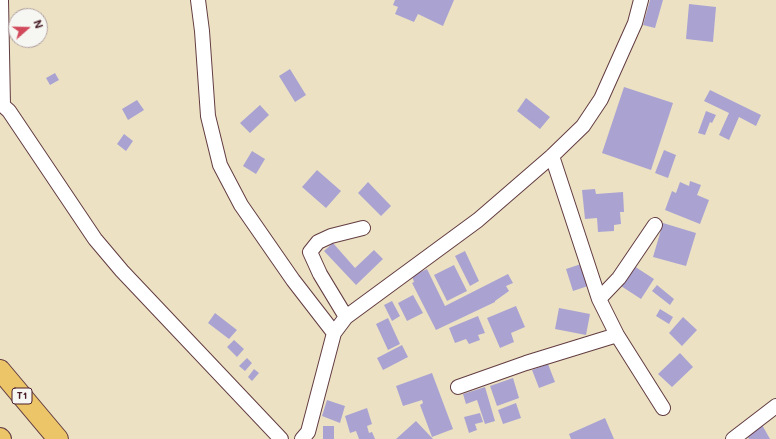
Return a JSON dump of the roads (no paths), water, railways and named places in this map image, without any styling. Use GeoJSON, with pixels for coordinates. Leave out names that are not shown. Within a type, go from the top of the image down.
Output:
{"type":"FeatureCollection","features":[{"type":"Feature","properties":{"kind":"highway","name":"T1"},"geometry":{"type":"LineString","coordinates":[[0,370],[58,439]]}},
{"type":"Feature","properties":{"kind":"street"},"geometry":{"type":"LineString","coordinates":[[1,0],[1,104],[95,239],[122,271],[281,439]]}},
{"type":"Feature","properties":{"kind":"street"},"geometry":{"type":"LineString","coordinates":[[198,0],[202,31],[208,116],[220,165],[241,205],[293,280],[334,333]]}},
{"type":"Feature","properties":{"kind":"street"},"geometry":{"type":"LineString","coordinates":[[302,439],[308,432],[334,333],[346,317],[460,235],[552,156],[583,126],[601,99],[635,23],[641,0]]}},
{"type":"Feature","properties":{"kind":"street"},"geometry":{"type":"LineString","coordinates":[[552,156],[599,299],[617,335],[663,408]]}},
{"type":"Feature","properties":{"kind":"street"},"geometry":{"type":"LineString","coordinates":[[599,299],[619,278],[655,225]]}},
{"type":"Feature","properties":{"kind":"street"},"geometry":{"type":"LineString","coordinates":[[346,317],[320,274],[310,252],[318,242],[331,236],[363,228]]}},
{"type":"Feature","properties":{"kind":"street"},"geometry":{"type":"LineString","coordinates":[[458,387],[526,363],[617,335]]}},
{"type":"Feature","properties":{"kind":"street"},"geometry":{"type":"LineString","coordinates":[[733,439],[776,406]]}}]}
